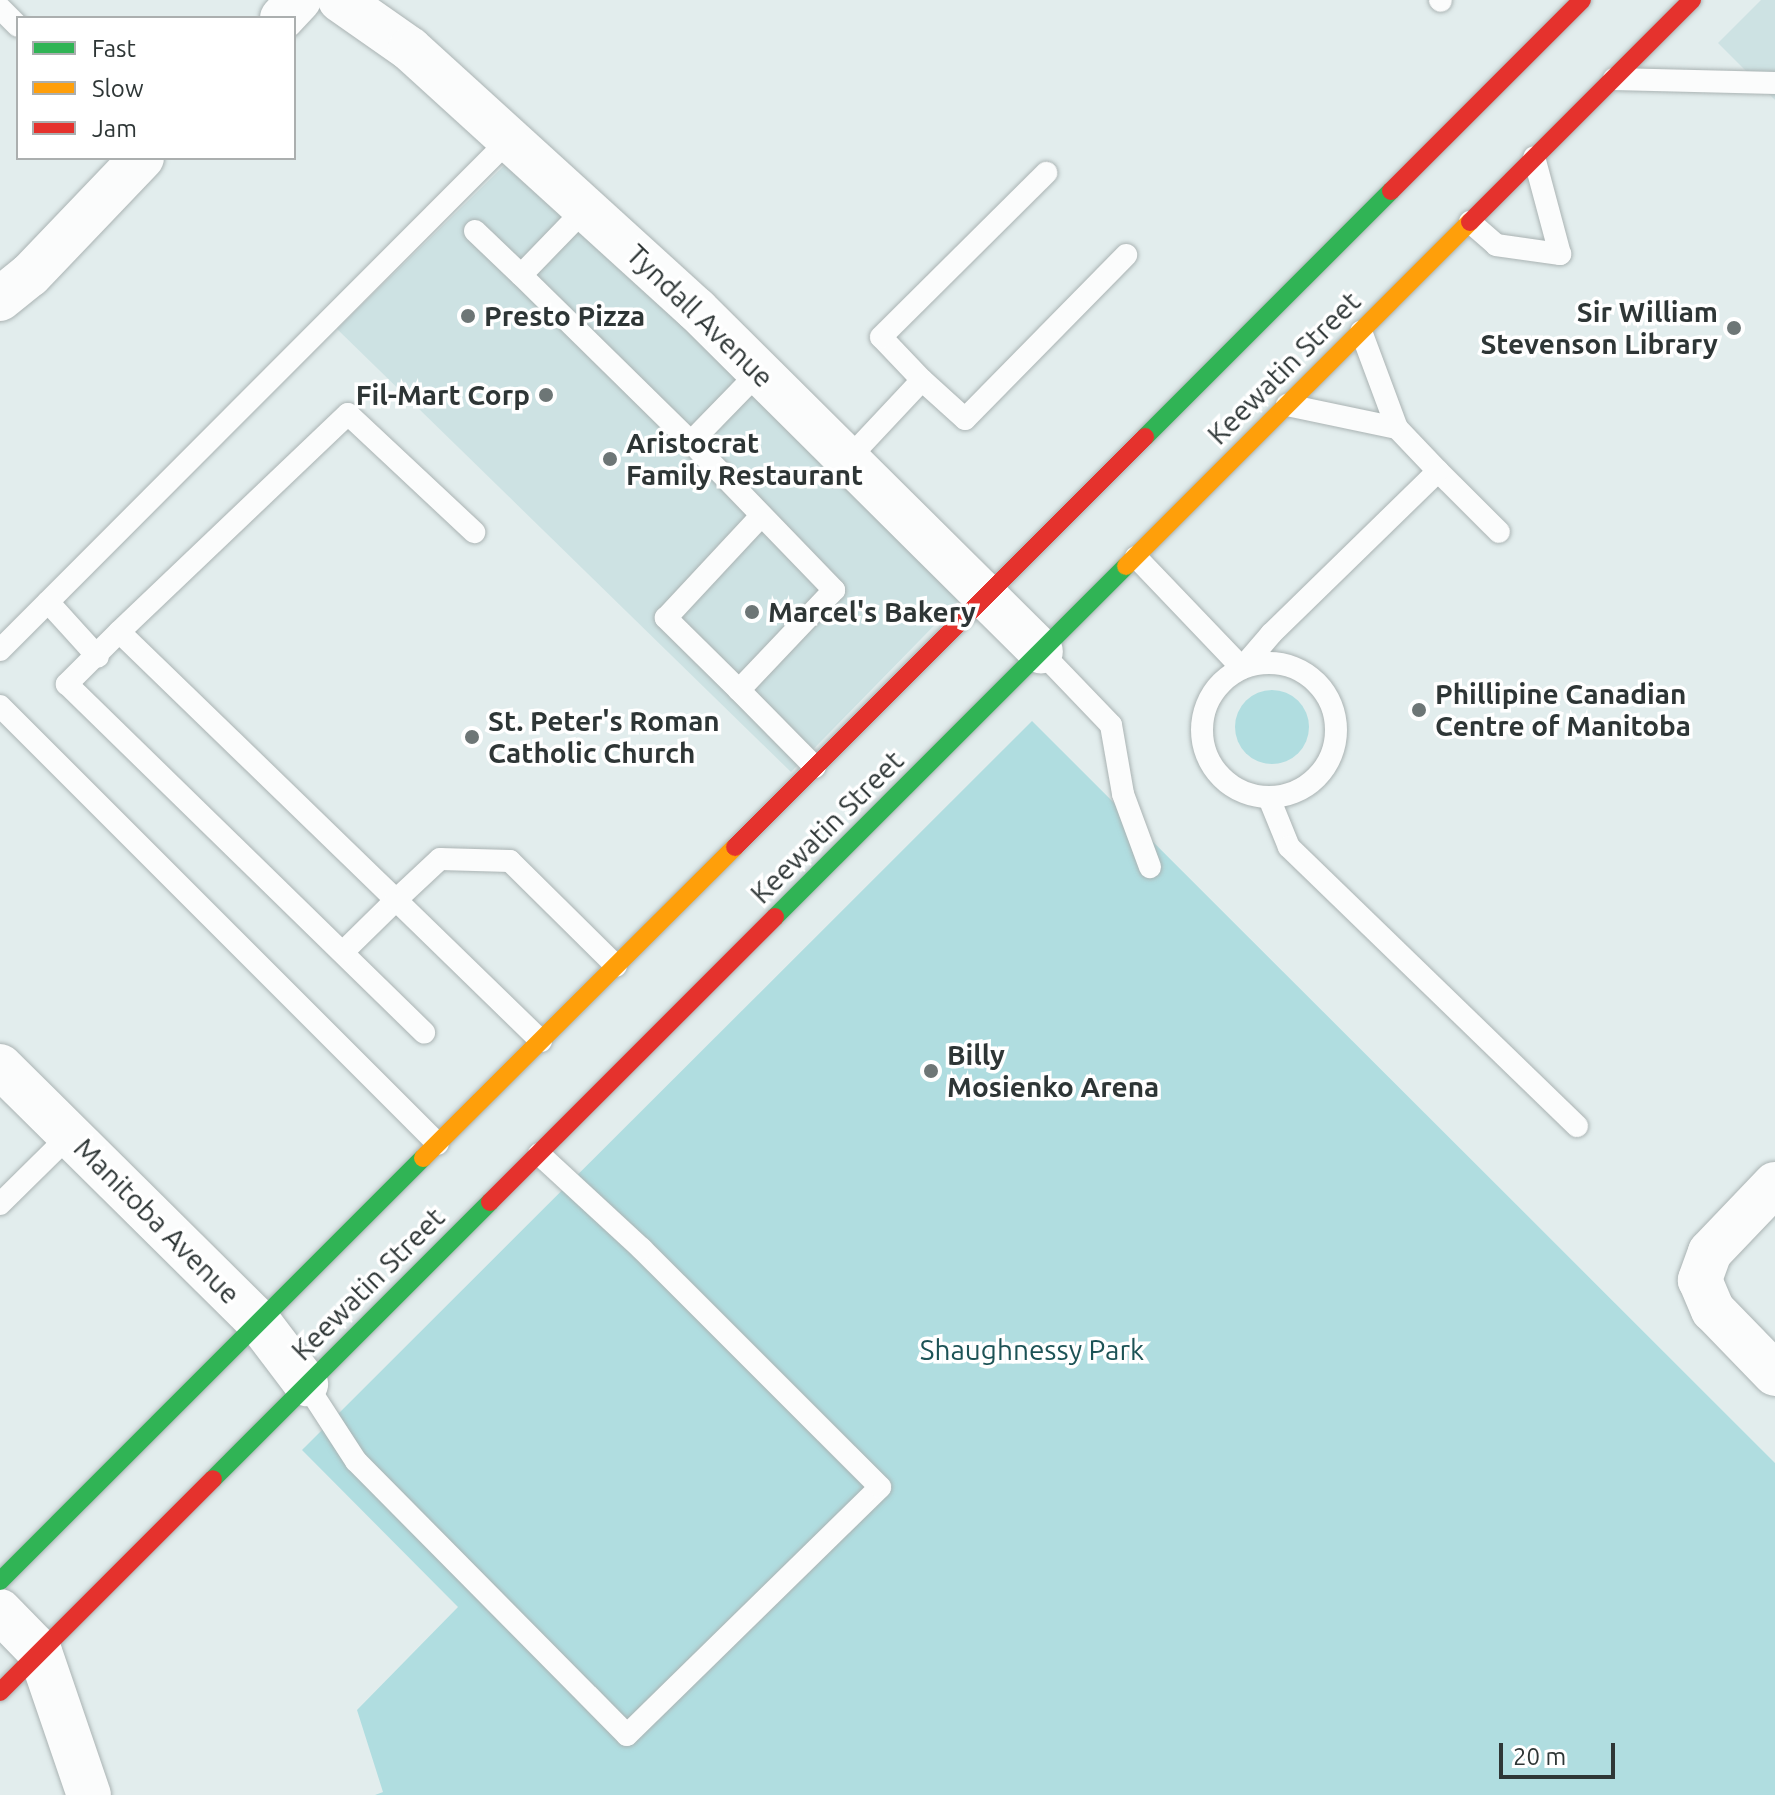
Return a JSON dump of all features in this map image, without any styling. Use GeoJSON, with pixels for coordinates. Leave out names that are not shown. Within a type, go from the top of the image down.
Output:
{"type":"FeatureCollection","features":[{"type":"Feature","properties":{"kind":"main road","name":"Keewatin Street"},"geometry":{"type":"LineString","coordinates":[[0,1581],[1582,0]]}},
{"type":"Feature","properties":{"kind":"main road","name":"Keewatin Street"},"geometry":{"type":"LineString","coordinates":[[0,1692],[1692,0]]}},
{"type":"Feature","properties":{"kind":"street"},"geometry":{"type":"LineString","coordinates":[[284,16],[299,0]]}},
{"type":"Feature","properties":{"kind":"street","name":"Tyndall Avenue"},"geometry":{"type":"LineString","coordinates":[[340,0],[410,49],[586,208],[759,372],[1041,652]]}},
{"type":"Feature","properties":{"kind":"street"},"geometry":{"type":"LineString","coordinates":[[0,299],[30,275],[140,160]]}},
{"type":"Feature","properties":{"kind":"street","name":"Manitoba Avenue"},"geometry":{"type":"LineString","coordinates":[[0,1066],[259,1322],[306,1384]]}},
{"type":"Feature","properties":{"kind":"street"},"geometry":{"type":"LineString","coordinates":[[1775,1184],[1710,1252],[1700,1280],[1713,1310],[1775,1374]]}},
{"type":"Feature","properties":{"kind":"street"},"geometry":{"type":"LineString","coordinates":[[0,1611],[40,1652],[89,1795]]}},
{"type":"Feature","properties":{"kind":"lane"},"geometry":{"type":"LineString","coordinates":[[0,8],[16,24]]}},
{"type":"Feature","properties":{"kind":"lane"},"geometry":{"type":"LineString","coordinates":[[1613,79],[1775,83]]}},
{"type":"Feature","properties":{"kind":"lane"},"geometry":{"type":"LineString","coordinates":[[0,650],[510,139]]}},
{"type":"Feature","properties":{"kind":"lane"},"geometry":{"type":"LineString","coordinates":[[1470,222],[1496,245],[1560,254],[1534,157]]}},
{"type":"Feature","properties":{"kind":"lane"},"geometry":{"type":"LineString","coordinates":[[1046,173],[881,337],[922,380],[965,419],[1126,255]]}},
{"type":"Feature","properties":{"kind":"lane"},"geometry":{"type":"LineString","coordinates":[[521,275],[586,208]]}},
{"type":"Feature","properties":{"kind":"lane"},"geometry":{"type":"LineString","coordinates":[[475,231],[691,442],[834,590],[739,690]]}},
{"type":"Feature","properties":{"kind":"lane"},"geometry":{"type":"LineString","coordinates":[[1361,331],[1397,428],[1499,532]]}},
{"type":"Feature","properties":{"kind":"lane"},"geometry":{"type":"LineString","coordinates":[[691,442],[759,372]]}},
{"type":"Feature","properties":{"kind":"lane"},"geometry":{"type":"LineString","coordinates":[[848,459],[922,380]]}},
{"type":"Feature","properties":{"kind":"lane"},"geometry":{"type":"LineString","coordinates":[[1287,405],[1397,428]]}},
{"type":"Feature","properties":{"kind":"lane"},"geometry":{"type":"LineString","coordinates":[[424,1032],[67,684],[348,414],[474,532]]}},
{"type":"Feature","properties":{"kind":"lane"},"geometry":{"type":"LineString","coordinates":[[1242,668],[1271,634],[1438,471]]}},
{"type":"Feature","properties":{"kind":"lane"},"geometry":{"type":"LineString","coordinates":[[761,516],[666,618],[815,767]]}},
{"type":"Feature","properties":{"kind":"lane"},"geometry":{"type":"LineString","coordinates":[[1136,557],[1242,668]]}},
{"type":"Feature","properties":{"kind":"lane"},"geometry":{"type":"LineString","coordinates":[[48,602],[98,657]]}},
{"type":"Feature","properties":{"kind":"lane"},"geometry":{"type":"LineString","coordinates":[[119,632],[541,1041]]}},
{"type":"Feature","properties":{"kind":"lane"},"geometry":{"type":"LineString","coordinates":[[1041,652],[1111,725],[1123,794],[1150,867]]}},
{"type":"Feature","properties":{"kind":"lane"},"geometry":{"type":"LineString","coordinates":[[1263,662],[1284,664],[1304,672],[1321,687],[1332,706],[1337,727],[1335,749],[1325,769],[1310,785],[1291,794],[1269,798],[1246,794],[1226,783],[1211,766],[1203,744],[1201,721],[1209,699],[1223,680],[1242,668],[1263,662]]}},
{"type":"Feature","properties":{"kind":"lane"},"geometry":{"type":"LineString","coordinates":[[0,706],[438,1144]]}},
{"type":"Feature","properties":{"kind":"lane"},"geometry":{"type":"LineString","coordinates":[[1269,798],[1289,847],[1577,1126]]}},
{"type":"Feature","properties":{"kind":"lane"},"geometry":{"type":"LineString","coordinates":[[343,952],[440,859],[510,861],[616,966]]}},
{"type":"Feature","properties":{"kind":"lane"},"geometry":{"type":"LineString","coordinates":[[0,1204],[70,1135]]}},
{"type":"Feature","properties":{"kind":"lane"},"geometry":{"type":"LineString","coordinates":[[306,1384],[356,1461],[627,1735],[880,1487],[642,1249],[539,1154]]}},
{"type":"Feature","properties":{"kind":"shaded area"},"geometry":{"type":"Polygon","coordinates":[[[1761,0],[1775,0],[1775,100],[1718,43],[1761,0]]]}},
{"type":"Feature","properties":{"kind":"shaded area"},"geometry":{"type":"Polygon","coordinates":[[[509,161],[629,272],[962,597],[791,772],[337,329],[509,161]]]}},
{"type":"Feature","properties":{"kind":"green space"},"geometry":{"type":"Polygon","coordinates":[[[1272,690],[1293,696],[1303,706],[1309,727],[1303,748],[1293,758],[1272,764],[1251,758],[1241,748],[1235,727],[1241,706],[1251,696],[1272,690]]]}},
{"type":"Feature","properties":{"kind":"green space","name":"Shaughnessy Park"},"geometry":{"type":"Polygon","coordinates":[[[1032,721],[1775,1463],[1775,1795],[375,1795],[383,1792],[357,1710],[458,1607],[302,1450],[1032,721]]]}},
{"type":"Feature","properties":{"kind":"traffic: fast"},"geometry":{"type":"LineString","coordinates":[[1145,437],[1391,191]]}},
{"type":"Feature","properties":{"kind":"traffic: fast"},"geometry":{"type":"LineString","coordinates":[[775,917],[1126,566]]}},
{"type":"Feature","properties":{"kind":"traffic: fast"},"geometry":{"type":"LineString","coordinates":[[0,1581],[423,1158]]}},
{"type":"Feature","properties":{"kind":"traffic: fast"},"geometry":{"type":"LineString","coordinates":[[213,1479],[490,1202]]}},
{"type":"Feature","properties":{"kind":"traffic: slow"},"geometry":{"type":"LineString","coordinates":[[1126,566],[1470,222]]}},
{"type":"Feature","properties":{"kind":"traffic: slow"},"geometry":{"type":"LineString","coordinates":[[423,1158],[735,847]]}},
{"type":"Feature","properties":{"kind":"traffic: jam"},"geometry":{"type":"LineString","coordinates":[[1391,191],[1582,0]]}},
{"type":"Feature","properties":{"kind":"traffic: jam"},"geometry":{"type":"LineString","coordinates":[[1470,222],[1692,0]]}},
{"type":"Feature","properties":{"kind":"traffic: jam"},"geometry":{"type":"LineString","coordinates":[[735,847],[1145,437]]}},
{"type":"Feature","properties":{"kind":"traffic: jam"},"geometry":{"type":"LineString","coordinates":[[490,1202],[775,917]]}},
{"type":"Feature","properties":{"kind":"traffic: jam"},"geometry":{"type":"LineString","coordinates":[[0,1692],[213,1479]]}},
{"type":"Feature","properties":{"kind":"place","name":"Presto Pizza"},"geometry":{"type":"Point","coordinates":[468,316]}},
{"type":"Feature","properties":{"kind":"place","name":"Sir William Stevenson Library"},"geometry":{"type":"Point","coordinates":[1734,328]}},
{"type":"Feature","properties":{"kind":"place","name":"Fil-Mart Corp"},"geometry":{"type":"Point","coordinates":[546,395]}},
{"type":"Feature","properties":{"kind":"place","name":"Aristocrat Family Restaurant"},"geometry":{"type":"Point","coordinates":[610,459]}},
{"type":"Feature","properties":{"kind":"place","name":"Marcel's Bakery"},"geometry":{"type":"Point","coordinates":[752,612]}},
{"type":"Feature","properties":{"kind":"place","name":"Phillipine Canadian Centre of Manitoba"},"geometry":{"type":"Point","coordinates":[1419,710]}},
{"type":"Feature","properties":{"kind":"place","name":"St. Peter's Roman Catholic Church"},"geometry":{"type":"Point","coordinates":[472,737]}},
{"type":"Feature","properties":{"kind":"place","name":"Billy Mosienko Arena"},"geometry":{"type":"Point","coordinates":[931,1071]}}]}
